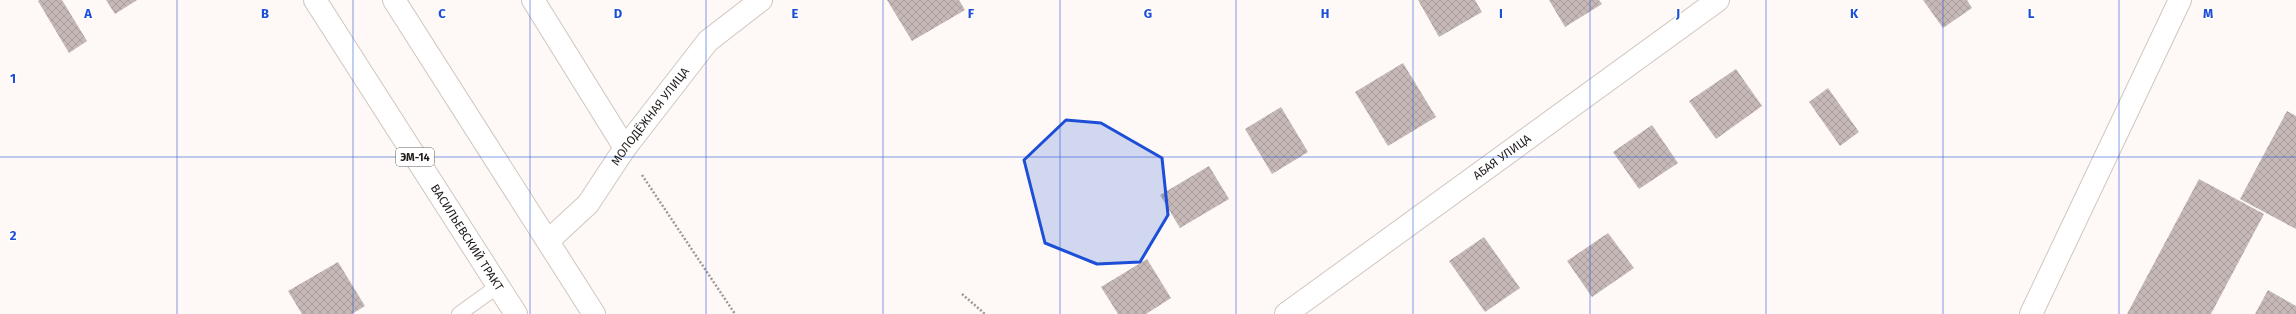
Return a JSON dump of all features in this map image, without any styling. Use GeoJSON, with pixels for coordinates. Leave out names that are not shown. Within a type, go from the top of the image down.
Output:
{"type":"FeatureCollection","features":[{"type":"Feature","properties":{"kind":"street","name":"ВАСИЛЬЕВСКИЙ ТРАКТ"},"geometry":{"type":"LineString","coordinates":[[315,0],[516,314]]}},
{"type":"Feature","properties":{"kind":"street"},"geometry":{"type":"LineString","coordinates":[[394,0],[594,314]]}},
{"type":"Feature","properties":{"kind":"street"},"geometry":{"type":"LineString","coordinates":[[533,0],[624,148]]}},
{"type":"Feature","properties":{"kind":"street","name":"МОЛОДЁЖНАЯ УЛИЦА"},"geometry":{"type":"LineString","coordinates":[[548,241],[588,204],[624,148],[708,41],[761,0]]}},
{"type":"Feature","properties":{"kind":"street","name":"АБАЯ УЛИЦА"},"geometry":{"type":"LineString","coordinates":[[1286,314],[1718,0]]}},
{"type":"Feature","properties":{"kind":"street"},"geometry":{"type":"LineString","coordinates":[[2032,314],[2180,0]]}},
{"type":"Feature","properties":{"kind":"lane"},"geometry":{"type":"LineString","coordinates":[[459,314],[498,286]]}},
{"type":"Feature","properties":{"kind":"path"},"geometry":{"type":"LineString","coordinates":[[624,148],[735,314]]}},
{"type":"Feature","properties":{"kind":"path"},"geometry":{"type":"LineString","coordinates":[[962,294],[985,314]]}},
{"type":"Feature","properties":{"kind":"highlighted area"},"geometry":{"type":"Polygon","coordinates":[[[1066,120],[1101,123],[1162,158],[1168,215],[1140,262],[1097,264],[1045,243],[1024,160],[1066,120]]]}},
{"type":"Feature","properties":{"kind":"building"},"geometry":{"type":"Polygon","coordinates":[[[62,0],[87,41],[69,53],[38,1],[62,0]]]}},
{"type":"Feature","properties":{"kind":"building"},"geometry":{"type":"Polygon","coordinates":[[[106,0],[137,0],[115,14],[106,0]]]}},
{"type":"Feature","properties":{"kind":"building"},"geometry":{"type":"Polygon","coordinates":[[[887,0],[959,0],[965,10],[912,41],[887,0]]]}},
{"type":"Feature","properties":{"kind":"building"},"geometry":{"type":"Polygon","coordinates":[[[1418,0],[1475,0],[1482,12],[1439,37],[1418,0]]]}},
{"type":"Feature","properties":{"kind":"building"},"geometry":{"type":"Polygon","coordinates":[[[1549,0],[1599,0],[1602,4],[1565,27],[1549,0]]]}},
{"type":"Feature","properties":{"kind":"building"},"geometry":{"type":"Polygon","coordinates":[[[1923,0],[1967,0],[1972,8],[1943,28],[1923,0]]]}},
{"type":"Feature","properties":{"kind":"building"},"geometry":{"type":"Polygon","coordinates":[[[1403,63],[1436,117],[1388,146],[1355,92],[1403,63]]]}},
{"type":"Feature","properties":{"kind":"building"},"geometry":{"type":"Polygon","coordinates":[[[1736,69],[1762,106],[1716,139],[1689,101],[1736,69]]]}},
{"type":"Feature","properties":{"kind":"building"},"geometry":{"type":"Polygon","coordinates":[[[1828,88],[1859,132],[1840,146],[1809,102],[1828,88]]]}},
{"type":"Feature","properties":{"kind":"building"},"geometry":{"type":"Polygon","coordinates":[[[1281,107],[1308,152],[1272,174],[1245,129],[1281,107]]]}},
{"type":"Feature","properties":{"kind":"building"},"geometry":{"type":"Polygon","coordinates":[[[2287,111],[2296,116],[2296,229],[2240,199],[2287,111]]]}},
{"type":"Feature","properties":{"kind":"building"},"geometry":{"type":"Polygon","coordinates":[[[1652,125],[1678,163],[1639,189],[1613,152],[1652,125]]]}},
{"type":"Feature","properties":{"kind":"building"},"geometry":{"type":"Polygon","coordinates":[[[1209,166],[1229,199],[1180,228],[1160,195],[1209,166]]]}},
{"type":"Feature","properties":{"kind":"building"},"geometry":{"type":"Polygon","coordinates":[[[2199,179],[2264,214],[2211,314],[2127,314],[2199,179]]]}},
{"type":"Feature","properties":{"kind":"building"},"geometry":{"type":"Polygon","coordinates":[[[1608,233],[1634,268],[1592,297],[1567,261],[1608,233]]]}},
{"type":"Feature","properties":{"kind":"building"},"geometry":{"type":"Polygon","coordinates":[[[1484,237],[1520,288],[1485,312],[1449,261],[1484,237]]]}},
{"type":"Feature","properties":{"kind":"building"},"geometry":{"type":"Polygon","coordinates":[[[1147,259],[1171,298],[1146,314],[1118,314],[1101,287],[1147,259]]]}},
{"type":"Feature","properties":{"kind":"building"},"geometry":{"type":"Polygon","coordinates":[[[338,262],[365,306],[352,314],[302,314],[288,291],[338,262]]]}},
{"type":"Feature","properties":{"kind":"building"},"geometry":{"type":"Polygon","coordinates":[[[2268,290],[2296,306],[2296,314],[2255,314],[2268,290]]]}}]}
